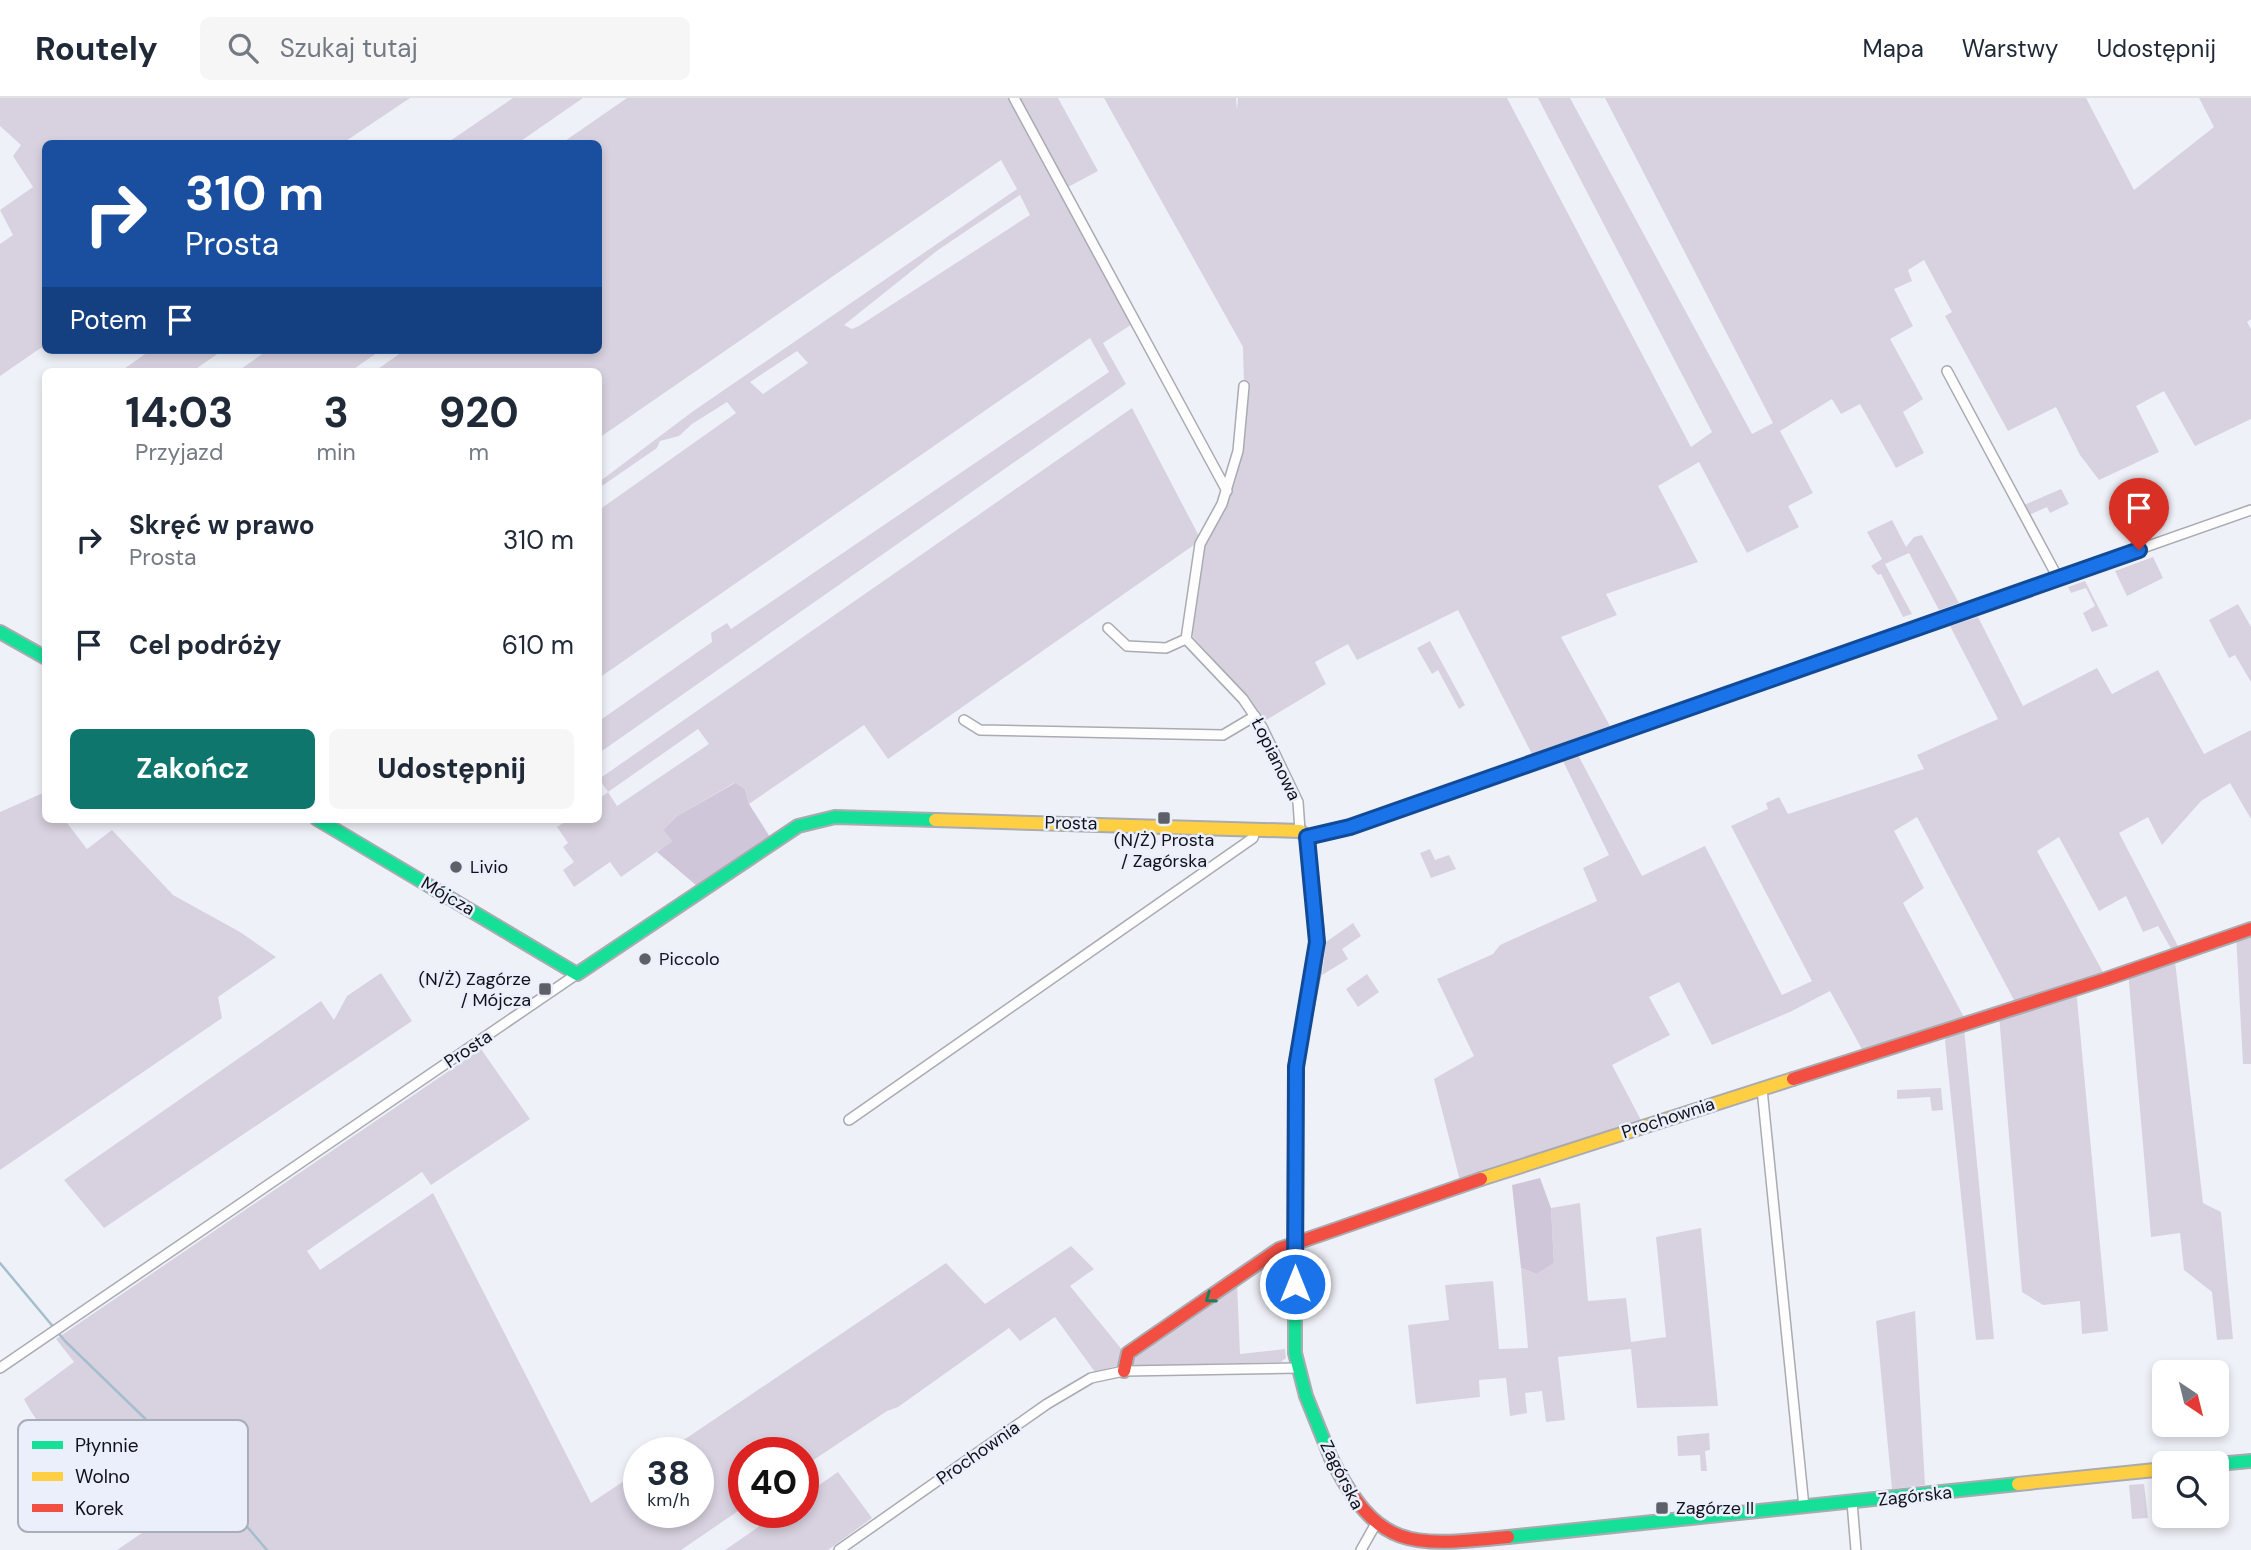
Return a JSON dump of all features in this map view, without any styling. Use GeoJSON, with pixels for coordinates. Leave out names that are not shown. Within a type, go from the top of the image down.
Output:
{"type":"FeatureCollection","features":[{"type":"Feature","properties":{"kind":"street"},"geometry":{"type":"LineString","coordinates":[[1014,98],[1227,491]]}},
{"type":"Feature","properties":{"kind":"street"},"geometry":{"type":"LineString","coordinates":[[1947,371],[2058,578]]}},
{"type":"Feature","properties":{"kind":"street"},"geometry":{"type":"LineString","coordinates":[[1108,628],[1127,646],[1166,648],[1186,639],[1188,610],[1200,544],[1216,519],[1238,450],[1244,386]]}},
{"type":"Feature","properties":{"kind":"street","name":"Prosta"},"geometry":{"type":"LineString","coordinates":[[0,1368],[764,848],[814,820],[835,817],[1255,829],[1304,834],[1350,827],[2251,510]]}},
{"type":"Feature","properties":{"kind":"street"},"geometry":{"type":"LineString","coordinates":[[0,632],[42,656]]}},
{"type":"Feature","properties":{"kind":"street","name":"Łopianowa"},"geometry":{"type":"LineString","coordinates":[[1186,639],[1255,716],[1298,802],[1304,834]]}},
{"type":"Feature","properties":{"kind":"street"},"geometry":{"type":"LineString","coordinates":[[964,720],[980,730],[1211,735],[1234,731],[1255,716]]}},
{"type":"Feature","properties":{"kind":"street","name":"Mójcza"},"geometry":{"type":"LineString","coordinates":[[324,823],[578,974]]}},
{"type":"Feature","properties":{"kind":"street"},"geometry":{"type":"LineString","coordinates":[[849,1120],[1253,838],[1255,829]]}},
{"type":"Feature","properties":{"kind":"street","name":"Zagórska"},"geometry":{"type":"LineString","coordinates":[[1304,834],[1317,942],[1296,1067],[1295,1243],[1298,1368],[1306,1396],[1348,1494],[1374,1527],[1405,1542],[1436,1544],[2152,1470]]}},
{"type":"Feature","properties":{"kind":"street","name":"Prochownia"},"geometry":{"type":"LineString","coordinates":[[1124,1371],[1125,1359],[1135,1348],[1279,1249],[1584,1145],[2106,979],[2251,929]]}},
{"type":"Feature","properties":{"kind":"street"},"geometry":{"type":"LineString","coordinates":[[1762,1089],[1804,1507]]}},
{"type":"Feature","properties":{"kind":"street","name":"Prochownia"},"geometry":{"type":"LineString","coordinates":[[839,1550],[1065,1392],[1091,1378],[1124,1371],[1298,1368]]}},
{"type":"Feature","properties":{"kind":"street"},"geometry":{"type":"LineString","coordinates":[[2229,1463],[2251,1461]]}},
{"type":"Feature","properties":{"kind":"street"},"geometry":{"type":"LineString","coordinates":[[1852,1502],[1856,1550]]}},
{"type":"Feature","properties":{"kind":"street"},"geometry":{"type":"LineString","coordinates":[[1361,1550],[1374,1527]]}},
{"type":"Feature","properties":{"kind":"shaded area"},"geometry":{"type":"Polygon","coordinates":[[[0,98],[410,98],[347,140],[42,140],[42,347],[0,376],[0,244],[13,235],[0,210],[33,187],[13,156],[21,145],[0,126],[0,98]]]}},
{"type":"Feature","properties":{"kind":"shaded area"},"geometry":{"type":"Polygon","coordinates":[[[513,98],[583,98],[522,140],[451,140],[513,98]]]}},
{"type":"Feature","properties":{"kind":"shaded area"},"geometry":{"type":"Polygon","coordinates":[[[627,98],[1058,98],[1098,171],[1068,187],[1140,319],[1103,343],[1126,384],[602,751],[602,719],[712,642],[711,633],[727,623],[731,629],[1109,372],[1090,338],[602,676],[602,508],[736,413],[727,402],[692,424],[679,436],[660,441],[657,448],[602,486],[602,480],[692,412],[1017,189],[1001,160],[602,436],[602,368],[379,368],[399,354],[602,354],[602,140],[566,140],[627,98]],[[1020,195],[938,250],[844,325],[852,329],[859,326],[1030,215],[1020,195]],[[797,351],[750,382],[763,394],[808,363],[797,351]]]}},
{"type":"Feature","properties":{"kind":"shaded area"},"geometry":{"type":"Polygon","coordinates":[[[1104,98],[1236,98],[1237,110],[1238,98],[1507,98],[1691,447],[1712,432],[1538,98],[1570,98],[1752,434],[1773,423],[1605,98],[2086,98],[2134,190],[2214,127],[2199,98],[2251,98],[2251,319],[2247,322],[2251,329],[2251,419],[2195,446],[2164,391],[2136,406],[2159,452],[2099,480],[2080,455],[2056,407],[2008,431],[1945,316],[1952,312],[1924,260],[1908,270],[1912,281],[1894,289],[1913,326],[1890,339],[1923,399],[1903,412],[1924,453],[1896,468],[1860,404],[1841,414],[1832,399],[1780,431],[1813,493],[1788,506],[1799,527],[1747,553],[1699,462],[1658,486],[1698,562],[1606,594],[1617,615],[1561,637],[1610,726],[1532,754],[1458,610],[1357,660],[1348,644],[1315,662],[1326,684],[1263,722],[1247,696],[1193,637],[1191,630],[1206,542],[1225,510],[1244,441],[1247,390],[1244,386],[1243,347],[1104,98]]]}},
{"type":"Feature","properties":{"kind":"shaded area"},"geometry":{"type":"Polygon","coordinates":[[[145,354],[217,354],[197,368],[125,368],[145,354]]]}},
{"type":"Feature","properties":{"kind":"shaded area"},"geometry":{"type":"Polygon","coordinates":[[[262,354],[375,354],[355,368],[242,368],[262,354]]]}},
{"type":"Feature","properties":{"kind":"shaded area"},"geometry":{"type":"Polygon","coordinates":[[[1132,408],[1201,540],[888,759],[864,725],[749,804],[745,789],[734,783],[677,816],[663,830],[672,841],[621,877],[610,862],[574,887],[563,870],[574,862],[563,847],[568,843],[557,827],[563,823],[602,823],[602,797],[608,792],[602,783],[602,777],[1132,408]],[[698,729],[608,792],[617,806],[709,744],[698,729]]]}},
{"type":"Feature","properties":{"kind":"shaded area"},"geometry":{"type":"Polygon","coordinates":[[[2061,489],[2069,504],[2050,513],[2047,507],[2029,515],[2024,505],[2061,489]]]}},
{"type":"Feature","properties":{"kind":"shaded area"},"geometry":{"type":"Polygon","coordinates":[[[1892,520],[1906,547],[1914,537],[1922,535],[1959,603],[1939,610],[1909,553],[1885,564],[1912,614],[1903,617],[1881,574],[1878,575],[1871,566],[1882,559],[1867,532],[1892,520]]]}},
{"type":"Feature","properties":{"kind":"shaded area"},"geometry":{"type":"Polygon","coordinates":[[[2153,557],[2163,578],[2127,596],[2115,571],[2153,557]]]}},
{"type":"Feature","properties":{"kind":"shaded area"},"geometry":{"type":"Polygon","coordinates":[[[2085,581],[2108,626],[2092,632],[2083,613],[2095,606],[2086,588],[2071,593],[2068,587],[2085,581]]]}},
{"type":"Feature","properties":{"kind":"shaded area"},"geometry":{"type":"Polygon","coordinates":[[[2238,604],[2251,627],[2251,682],[2235,655],[2229,658],[2209,620],[2238,604]]]}},
{"type":"Feature","properties":{"kind":"shaded area"},"geometry":{"type":"Polygon","coordinates":[[[1978,617],[2023,706],[2097,668],[2112,694],[2158,670],[2204,754],[2251,730],[2251,819],[2230,783],[2201,801],[2162,845],[2148,817],[2119,833],[2180,950],[2173,952],[2158,926],[2143,932],[2126,896],[2099,911],[2059,837],[2037,851],[2105,976],[2016,1004],[1917,817],[1894,831],[1924,888],[1903,903],[1966,1021],[1864,1053],[1830,991],[1790,1012],[1712,1045],[1679,982],[1649,997],[1670,1035],[1612,1065],[1642,1122],[1460,1181],[1434,1079],[1474,1056],[1437,979],[1493,954],[1500,945],[1597,901],[1583,868],[1609,855],[1563,761],[1578,755],[1642,876],[1705,846],[1782,995],[1812,981],[1731,826],[1768,809],[1766,803],[1779,797],[1788,814],[1924,769],[1917,755],[1998,719],[1950,626],[1978,617]]]}},
{"type":"Feature","properties":{"kind":"shaded area"},"geometry":{"type":"Polygon","coordinates":[[[1430,641],[1465,705],[1459,709],[1438,670],[1432,674],[1417,648],[1430,641]]]}},
{"type":"Feature","properties":{"kind":"shaded area"},"geometry":{"type":"Polygon","coordinates":[[[735,783],[745,789],[749,804],[770,837],[697,886],[657,852],[672,841],[663,830],[677,816],[735,783]]]}},
{"type":"Feature","properties":{"kind":"shaded area"},"geometry":{"type":"Polygon","coordinates":[[[42,793],[42,823],[67,823],[87,849],[112,830],[173,895],[240,932],[276,957],[218,997],[222,1018],[0,1170],[0,812],[42,793]]]}},
{"type":"Feature","properties":{"kind":"shaded area"},"geometry":{"type":"Polygon","coordinates":[[[1430,849],[1435,860],[1449,855],[1456,869],[1431,878],[1420,853],[1430,849]]]}},
{"type":"Feature","properties":{"kind":"shaded area"},"geometry":{"type":"Polygon","coordinates":[[[1353,923],[1361,936],[1342,949],[1348,959],[1322,975],[1326,942],[1353,923]]]}},
{"type":"Feature","properties":{"kind":"shaded area"},"geometry":{"type":"Polygon","coordinates":[[[2251,929],[2251,1064],[2243,1064],[2236,934],[2251,929]]]}},
{"type":"Feature","properties":{"kind":"shaded area"},"geometry":{"type":"Polygon","coordinates":[[[2174,953],[2203,1203],[2221,1212],[2233,1339],[2217,1340],[2212,1292],[2184,1270],[2180,1233],[2151,1237],[2128,971],[2174,953]]]}},
{"type":"Feature","properties":{"kind":"shaded area"},"geometry":{"type":"Polygon","coordinates":[[[381,973],[412,1021],[104,1228],[64,1180],[321,1001],[334,1020],[347,996],[381,973]]]}},
{"type":"Feature","properties":{"kind":"shaded area"},"geometry":{"type":"Polygon","coordinates":[[[1367,974],[1379,992],[1358,1007],[1346,989],[1367,974]]]}},
{"type":"Feature","properties":{"kind":"shaded area"},"geometry":{"type":"Polygon","coordinates":[[[2076,988],[2108,1331],[2082,1334],[2080,1301],[2043,1305],[2022,1292],[1999,1015],[2076,988]]]}},
{"type":"Feature","properties":{"kind":"shaded area"},"geometry":{"type":"Polygon","coordinates":[[[1964,1028],[1994,1339],[1976,1340],[1945,1041],[1948,1033],[1964,1028]]]}},
{"type":"Feature","properties":{"kind":"shaded area"},"geometry":{"type":"Polygon","coordinates":[[[481,1049],[530,1119],[431,1185],[422,1172],[307,1251],[320,1270],[433,1193],[591,1503],[623,1482],[623,1528],[713,1528],[681,1550],[117,1550],[143,1532],[248,1532],[248,1420],[37,1420],[24,1399],[74,1362],[56,1339],[481,1049]]]}},
{"type":"Feature","properties":{"kind":"shaded area"},"geometry":{"type":"Polygon","coordinates":[[[1941,1088],[1943,1110],[1932,1111],[1930,1097],[1897,1099],[1897,1090],[1941,1088]]]}},
{"type":"Feature","properties":{"kind":"shaded area"},"geometry":{"type":"Polygon","coordinates":[[[1540,1178],[1551,1208],[1554,1263],[1537,1274],[1521,1268],[1512,1185],[1540,1178]]]}},
{"type":"Feature","properties":{"kind":"shaded area"},"geometry":{"type":"Polygon","coordinates":[[[1580,1203],[1588,1301],[1626,1298],[1631,1342],[1666,1337],[1656,1237],[1701,1228],[1718,1406],[1637,1408],[1631,1349],[1558,1357],[1565,1420],[1546,1422],[1542,1391],[1525,1393],[1527,1413],[1510,1416],[1506,1378],[1479,1380],[1480,1397],[1416,1404],[1408,1325],[1449,1320],[1445,1285],[1493,1281],[1499,1349],[1528,1348],[1521,1268],[1537,1274],[1554,1263],[1551,1208],[1580,1203]]]}},
{"type":"Feature","properties":{"kind":"shaded area"},"geometry":{"type":"Polygon","coordinates":[[[1071,1246],[1094,1269],[1070,1286],[1123,1351],[1120,1365],[1095,1372],[1055,1317],[1020,1341],[1009,1328],[898,1407],[887,1411],[819,1456],[819,1437],[728,1437],[728,1518],[714,1527],[714,1437],[688,1437],[946,1263],[985,1304],[1071,1246]]]}},
{"type":"Feature","properties":{"kind":"shaded area"},"geometry":{"type":"Polygon","coordinates":[[[1237,1283],[1240,1354],[1285,1349],[1286,1358],[1281,1362],[1133,1366],[1129,1363],[1132,1353],[1237,1283]]]}},
{"type":"Feature","properties":{"kind":"shaded area"},"geometry":{"type":"Polygon","coordinates":[[[1915,1311],[1925,1485],[1892,1489],[1876,1321],[1915,1311]]]}},
{"type":"Feature","properties":{"kind":"shaded area"},"geometry":{"type":"Polygon","coordinates":[[[1709,1433],[1710,1450],[1705,1451],[1707,1471],[1701,1471],[1700,1455],[1678,1456],[1677,1436],[1709,1433]]]}},
{"type":"Feature","properties":{"kind":"shaded area"},"geometry":{"type":"Polygon","coordinates":[[[838,1472],[872,1518],[828,1550],[725,1550],[757,1528],[819,1528],[819,1485],[838,1472]]]}},
{"type":"Feature","properties":{"kind":"shaded area"},"geometry":{"type":"Polygon","coordinates":[[[2144,1484],[2148,1518],[2132,1519],[2129,1485],[2144,1484]]]}},
{"type":"Feature","properties":{"kind":"waterway"},"geometry":{"type":"LineString","coordinates":[[0,1263],[65,1341],[146,1420]]}},
{"type":"Feature","properties":{"kind":"waterway"},"geometry":{"type":"LineString","coordinates":[[248,1528],[267,1550]]}},
{"type":"Feature","properties":{"kind":"traffic: fast"},"geometry":{"type":"LineString","coordinates":[[0,632],[42,656]]}},
{"type":"Feature","properties":{"kind":"traffic: fast"},"geometry":{"type":"LineString","coordinates":[[324,823],[577,974],[798,826],[835,817],[935,820]]}},
{"type":"Feature","properties":{"kind":"traffic: fast"},"geometry":{"type":"LineString","coordinates":[[1317,932],[1314,971],[1295,1067],[1295,1353],[1306,1396],[1331,1458]]}},
{"type":"Feature","properties":{"kind":"traffic: fast"},"geometry":{"type":"LineString","coordinates":[[2229,1463],[2251,1461]]}},
{"type":"Feature","properties":{"kind":"traffic: fast"},"geometry":{"type":"LineString","coordinates":[[1508,1537],[2018,1484]]}},
{"type":"Feature","properties":{"kind":"traffic: slow"},"geometry":{"type":"LineString","coordinates":[[935,820],[1300,831],[1307,837],[1317,932]]}},
{"type":"Feature","properties":{"kind":"traffic: slow"},"geometry":{"type":"LineString","coordinates":[[1481,1179],[1793,1079]]}},
{"type":"Feature","properties":{"kind":"traffic: slow"},"geometry":{"type":"LineString","coordinates":[[2018,1484],[2152,1470]]}},
{"type":"Feature","properties":{"kind":"traffic: jam"},"geometry":{"type":"LineString","coordinates":[[1793,1079],[2106,979],[2251,929]]}},
{"type":"Feature","properties":{"kind":"traffic: jam"},"geometry":{"type":"LineString","coordinates":[[1124,1371],[1128,1353],[1279,1249],[1481,1179]]}},
{"type":"Feature","properties":{"kind":"traffic: jam"},"geometry":{"type":"LineString","coordinates":[[1331,1458],[1365,1511],[1382,1526],[1400,1536],[1421,1541],[1445,1542],[1508,1537]]}},
{"type":"Feature","properties":{"kind":"place","name":"(N/Ż) Prosta / Zagórska"},"geometry":{"type":"Point","coordinates":[1164,818]}},
{"type":"Feature","properties":{"kind":"place","name":"Livio"},"geometry":{"type":"Point","coordinates":[456,867]}},
{"type":"Feature","properties":{"kind":"place","name":"Piccolo"},"geometry":{"type":"Point","coordinates":[645,959]}},
{"type":"Feature","properties":{"kind":"place","name":"(N/Ż) Zagórze / Mójcza"},"geometry":{"type":"Point","coordinates":[545,989]}},
{"type":"Feature","properties":{"kind":"place","name":"Zagórze II"},"geometry":{"type":"Point","coordinates":[1662,1508]}},
{"type":"Feature","properties":{"kind":"route"},"geometry":{"type":"LineString","coordinates":[[1295,1284],[1294,1094],[1297,1048],[1313,975],[1317,942],[1315,897],[1307,837],[1350,827],[2139,550]]}}]}
